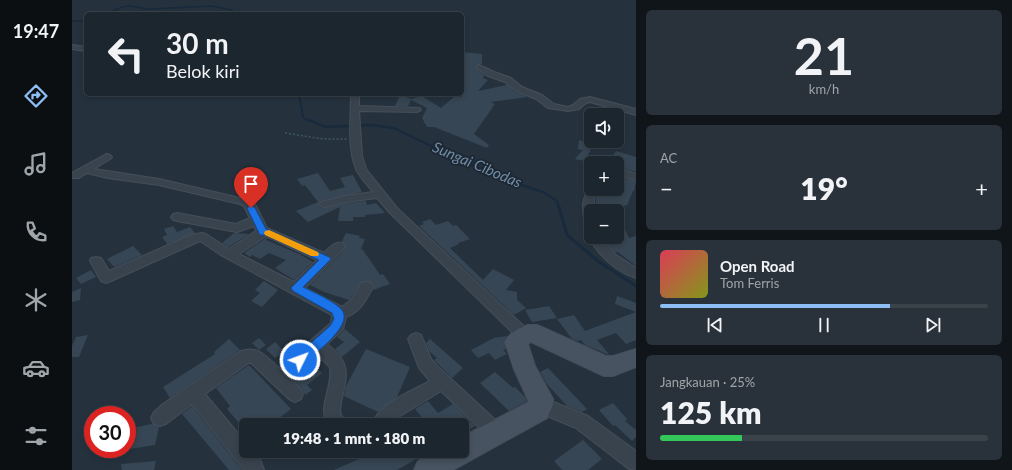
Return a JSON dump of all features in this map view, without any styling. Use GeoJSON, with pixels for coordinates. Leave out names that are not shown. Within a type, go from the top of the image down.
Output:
{"type":"FeatureCollection","features":[{"type":"Feature","properties":{"kind":"street"},"geometry":{"type":"LineString","coordinates":[[72,47],[84,49]]}},
{"type":"Feature","properties":{"kind":"street"},"geometry":{"type":"LineString","coordinates":[[479,67],[491,74],[508,80],[519,89],[539,97],[551,106],[568,110],[576,107],[583,101],[592,100],[636,112]]}},
{"type":"Feature","properties":{"kind":"street"},"geometry":{"type":"LineString","coordinates":[[355,96],[355,136],[361,170],[394,211],[524,335]]}},
{"type":"Feature","properties":{"kind":"street"},"geometry":{"type":"LineString","coordinates":[[355,112],[417,110]]}},
{"type":"Feature","properties":{"kind":"street"},"geometry":{"type":"LineString","coordinates":[[75,176],[107,157]]}},
{"type":"Feature","properties":{"kind":"street"},"geometry":{"type":"LineString","coordinates":[[86,170],[108,175],[159,182],[244,202],[249,204],[263,232]]}},
{"type":"Feature","properties":{"kind":"street"},"geometry":{"type":"LineString","coordinates":[[624,173],[636,177]]}},
{"type":"Feature","properties":{"kind":"street"},"geometry":{"type":"LineString","coordinates":[[325,204],[345,199],[380,194]]}},
{"type":"Feature","properties":{"kind":"street"},"geometry":{"type":"LineString","coordinates":[[177,217],[237,228],[257,220]]}},
{"type":"Feature","properties":{"kind":"street"},"geometry":{"type":"LineString","coordinates":[[199,222],[202,238]]}},
{"type":"Feature","properties":{"kind":"street"},"geometry":{"type":"LineString","coordinates":[[230,254],[263,232],[267,232],[326,259]]}},
{"type":"Feature","properties":{"kind":"street"},"geometry":{"type":"LineString","coordinates":[[96,261],[106,278],[195,238],[202,238],[329,305],[339,314]]}},
{"type":"Feature","properties":{"kind":"street"},"geometry":{"type":"LineString","coordinates":[[599,244],[607,254],[622,265],[636,272]]}},
{"type":"Feature","properties":{"kind":"street"},"geometry":{"type":"LineString","coordinates":[[296,288],[339,246]]}},
{"type":"Feature","properties":{"kind":"street"},"geometry":{"type":"LineString","coordinates":[[339,314],[347,312],[358,302],[366,287]]}},
{"type":"Feature","properties":{"kind":"street"},"geometry":{"type":"LineString","coordinates":[[279,378],[338,325],[339,314]]}},
{"type":"Feature","properties":{"kind":"street"},"geometry":{"type":"LineString","coordinates":[[426,470],[538,410],[541,405],[541,399],[530,381],[517,349],[516,342],[524,335],[529,333],[537,334],[604,366],[613,366],[634,361]]}},
{"type":"Feature","properties":{"kind":"street"},"geometry":{"type":"LineString","coordinates":[[416,339],[425,363],[431,371],[497,432]]}},
{"type":"Feature","properties":{"kind":"street"},"geometry":{"type":"LineString","coordinates":[[316,345],[333,358],[339,368],[337,387],[331,413],[333,418]]}},
{"type":"Feature","properties":{"kind":"street"},"geometry":{"type":"LineString","coordinates":[[160,418],[246,356],[252,355],[257,358],[295,394]]}},
{"type":"Feature","properties":{"kind":"street"},"geometry":{"type":"LineString","coordinates":[[387,418],[394,410],[443,382]]}},
{"type":"Feature","properties":{"kind":"street"},"geometry":{"type":"LineString","coordinates":[[193,393],[255,470]]}},
{"type":"Feature","properties":{"kind":"street"},"geometry":{"type":"LineString","coordinates":[[541,405],[589,426],[636,462]]}},
{"type":"Feature","properties":{"kind":"path"},"geometry":{"type":"LineString","coordinates":[[285,133],[323,139],[355,136]]}},
{"type":"Feature","properties":{"kind":"building"},"geometry":{"type":"Polygon","coordinates":[[[464,52],[482,54],[482,64],[476,65],[476,68],[485,76],[482,78],[488,80],[478,91],[507,85],[515,92],[527,97],[491,102],[495,104],[474,134],[489,145],[487,148],[434,127],[427,127],[422,118],[427,108],[411,100],[408,106],[395,106],[400,96],[411,99],[422,96],[441,108],[455,96],[464,96],[464,52]]]}},
{"type":"Feature","properties":{"kind":"building"},"geometry":{"type":"Polygon","coordinates":[[[579,140],[584,142],[584,148],[592,148],[588,156],[584,156],[584,161],[575,159],[583,150],[578,149],[579,140]]]}},
{"type":"Feature","properties":{"kind":"building"},"geometry":{"type":"Polygon","coordinates":[[[616,151],[636,157],[636,172],[624,169],[624,156],[613,156],[616,151]]]}},
{"type":"Feature","properties":{"kind":"building"},"geometry":{"type":"Polygon","coordinates":[[[318,173],[330,191],[345,187],[340,178],[353,175],[362,192],[321,201],[318,204],[320,207],[325,208],[345,203],[366,201],[367,205],[376,203],[385,213],[365,215],[365,217],[353,217],[353,221],[338,221],[340,207],[308,222],[296,211],[318,202],[305,185],[302,186],[297,179],[318,173]]]}},
{"type":"Feature","properties":{"kind":"building"},"geometry":{"type":"Polygon","coordinates":[[[624,178],[636,181],[634,191],[627,205],[596,204],[597,196],[624,196],[624,178]]]}},
{"type":"Feature","properties":{"kind":"building"},"geometry":{"type":"Polygon","coordinates":[[[430,219],[436,225],[448,221],[453,226],[456,225],[470,239],[458,243],[459,244],[450,248],[483,280],[493,269],[514,280],[506,290],[517,292],[517,300],[526,308],[514,315],[419,226],[424,224],[422,222],[430,219]]]}},
{"type":"Feature","properties":{"kind":"building"},"geometry":{"type":"Polygon","coordinates":[[[173,226],[177,232],[190,227],[195,233],[167,244],[162,237],[167,235],[164,229],[173,226]]]}},
{"type":"Feature","properties":{"kind":"building"},"geometry":{"type":"Polygon","coordinates":[[[624,227],[629,238],[636,236],[636,266],[618,252],[615,252],[608,244],[624,244],[624,227]]]}},
{"type":"Feature","properties":{"kind":"building"},"geometry":{"type":"Polygon","coordinates":[[[234,233],[249,234],[229,247],[222,243],[234,233]]]}},
{"type":"Feature","properties":{"kind":"building"},"geometry":{"type":"Polygon","coordinates":[[[346,233],[360,236],[359,238],[365,239],[361,249],[380,275],[383,274],[390,284],[373,290],[374,286],[371,282],[361,282],[349,300],[324,292],[310,285],[344,250],[346,245],[342,241],[346,233]]]}},
{"type":"Feature","properties":{"kind":"building"},"geometry":{"type":"Polygon","coordinates":[[[268,238],[266,240],[299,254],[313,262],[294,280],[275,268],[286,260],[269,253],[260,259],[252,255],[250,257],[244,253],[268,238]]]}},
{"type":"Feature","properties":{"kind":"building"},"geometry":{"type":"Polygon","coordinates":[[[133,246],[142,255],[114,267],[107,259],[133,246]]]}},
{"type":"Feature","properties":{"kind":"building"},"geometry":{"type":"Polygon","coordinates":[[[91,270],[96,277],[81,284],[76,278],[91,270]]]}},
{"type":"Feature","properties":{"kind":"building"},"geometry":{"type":"Polygon","coordinates":[[[264,281],[278,290],[262,307],[251,301],[260,293],[255,290],[264,281]]]}},
{"type":"Feature","properties":{"kind":"building"},"geometry":{"type":"Polygon","coordinates":[[[81,288],[80,300],[72,302],[72,292],[81,288]]]}},
{"type":"Feature","properties":{"kind":"building"},"geometry":{"type":"Polygon","coordinates":[[[617,296],[636,303],[636,312],[615,304],[617,296]]]}},
{"type":"Feature","properties":{"kind":"building"},"geometry":{"type":"Polygon","coordinates":[[[549,306],[557,318],[532,322],[525,310],[549,306]]]}},
{"type":"Feature","properties":{"kind":"building"},"geometry":{"type":"Polygon","coordinates":[[[636,312],[636,340],[626,344],[616,333],[597,340],[609,354],[585,345],[581,340],[577,341],[572,339],[557,319],[574,315],[585,331],[636,312]]]}},
{"type":"Feature","properties":{"kind":"building"},"geometry":{"type":"Polygon","coordinates":[[[345,329],[360,342],[342,357],[335,349],[344,342],[337,337],[345,329]]]}},
{"type":"Feature","properties":{"kind":"building"},"geometry":{"type":"Polygon","coordinates":[[[88,335],[79,357],[72,357],[72,346],[76,337],[88,335]]]}},
{"type":"Feature","properties":{"kind":"building"},"geometry":{"type":"Polygon","coordinates":[[[507,336],[504,342],[506,349],[503,350],[507,354],[495,360],[489,353],[478,358],[471,350],[494,338],[507,336]]]}},
{"type":"Feature","properties":{"kind":"building"},"geometry":{"type":"Polygon","coordinates":[[[259,338],[266,345],[259,350],[252,343],[259,338]]]}},
{"type":"Feature","properties":{"kind":"building"},"geometry":{"type":"Polygon","coordinates":[[[229,339],[240,350],[170,398],[163,387],[215,354],[214,352],[229,339]]]}},
{"type":"Feature","properties":{"kind":"building"},"geometry":{"type":"Polygon","coordinates":[[[430,339],[463,368],[452,378],[434,360],[437,358],[429,351],[426,343],[430,339]]]}},
{"type":"Feature","properties":{"kind":"building"},"geometry":{"type":"Polygon","coordinates":[[[275,342],[285,352],[275,358],[266,349],[275,342]]]}},
{"type":"Feature","properties":{"kind":"building"},"geometry":{"type":"Polygon","coordinates":[[[366,349],[410,367],[397,397],[378,412],[344,396],[346,386],[366,349]]]}},
{"type":"Feature","properties":{"kind":"building"},"geometry":{"type":"Polygon","coordinates":[[[310,362],[322,373],[307,385],[312,390],[305,395],[302,388],[292,378],[310,362]]]}},
{"type":"Feature","properties":{"kind":"building"},"geometry":{"type":"Polygon","coordinates":[[[249,365],[291,409],[279,418],[239,418],[239,423],[227,409],[230,406],[216,388],[249,365]]]}},
{"type":"Feature","properties":{"kind":"building"},"geometry":{"type":"Polygon","coordinates":[[[548,368],[587,409],[582,412],[567,406],[546,383],[540,372],[548,368]]]}},
{"type":"Feature","properties":{"kind":"building"},"geometry":{"type":"Polygon","coordinates":[[[495,372],[513,388],[515,387],[527,401],[509,411],[480,383],[495,372]]]}},
{"type":"Feature","properties":{"kind":"building"},"geometry":{"type":"Polygon","coordinates":[[[428,401],[438,413],[453,404],[467,418],[422,418],[415,409],[428,401]]]}},
{"type":"Feature","properties":{"kind":"building"},"geometry":{"type":"Polygon","coordinates":[[[613,403],[627,419],[625,421],[636,430],[636,437],[632,441],[615,425],[613,426],[599,410],[613,403]]]}},
{"type":"Feature","properties":{"kind":"building"},"geometry":{"type":"Polygon","coordinates":[[[192,406],[242,470],[229,470],[182,414],[192,406]]]}},
{"type":"Feature","properties":{"kind":"building"},"geometry":{"type":"Polygon","coordinates":[[[469,420],[475,426],[469,429],[469,420]]]}},
{"type":"Feature","properties":{"kind":"building"},"geometry":{"type":"Polygon","coordinates":[[[152,424],[159,427],[155,445],[136,448],[137,427],[152,424]]]}},
{"type":"Feature","properties":{"kind":"building"},"geometry":{"type":"Polygon","coordinates":[[[583,440],[602,459],[588,470],[562,470],[554,461],[583,440]]]}},
{"type":"Feature","properties":{"kind":"building"},"geometry":{"type":"Polygon","coordinates":[[[361,458],[418,458],[397,470],[334,470],[361,458]]]}},
{"type":"Feature","properties":{"kind":"building"},"geometry":{"type":"Polygon","coordinates":[[[156,461],[154,470],[122,470],[121,464],[156,461]]]}},
{"type":"Feature","properties":{"kind":"waterway","name":"Sungai Cibodas"},"geometry":{"type":"LineString","coordinates":[[111,12],[122,7],[130,6],[149,9],[212,6],[232,10],[233,12]]}},
{"type":"Feature","properties":{"kind":"waterway","name":"Sungai Cibodas"},"geometry":{"type":"LineString","coordinates":[[72,21],[84,21]]}},
{"type":"Feature","properties":{"kind":"waterway","name":"Sungai Cibodas"},"geometry":{"type":"LineString","coordinates":[[299,96],[303,117],[307,120]]}},
{"type":"Feature","properties":{"kind":"waterway","name":"Sungai Cibodas"},"geometry":{"type":"LineString","coordinates":[[306,119],[326,127],[371,125],[394,128],[460,160],[504,179],[543,192],[557,201],[559,208]]}},
{"type":"Feature","properties":{"kind":"waterway","name":"Sungai Cibodas"},"geometry":{"type":"LineString","coordinates":[[559,207],[567,235],[598,261],[636,286]]}},
{"type":"Feature","properties":{"kind":"slow traffic"},"geometry":{"type":"LineString","coordinates":[[269,233],[314,254]]}},
{"type":"Feature","properties":{"kind":"route"},"geometry":{"type":"LineString","coordinates":[[251,208],[263,232],[267,232],[326,259],[296,288],[336,310],[339,314],[340,320],[334,329],[300,360]]}}]}
